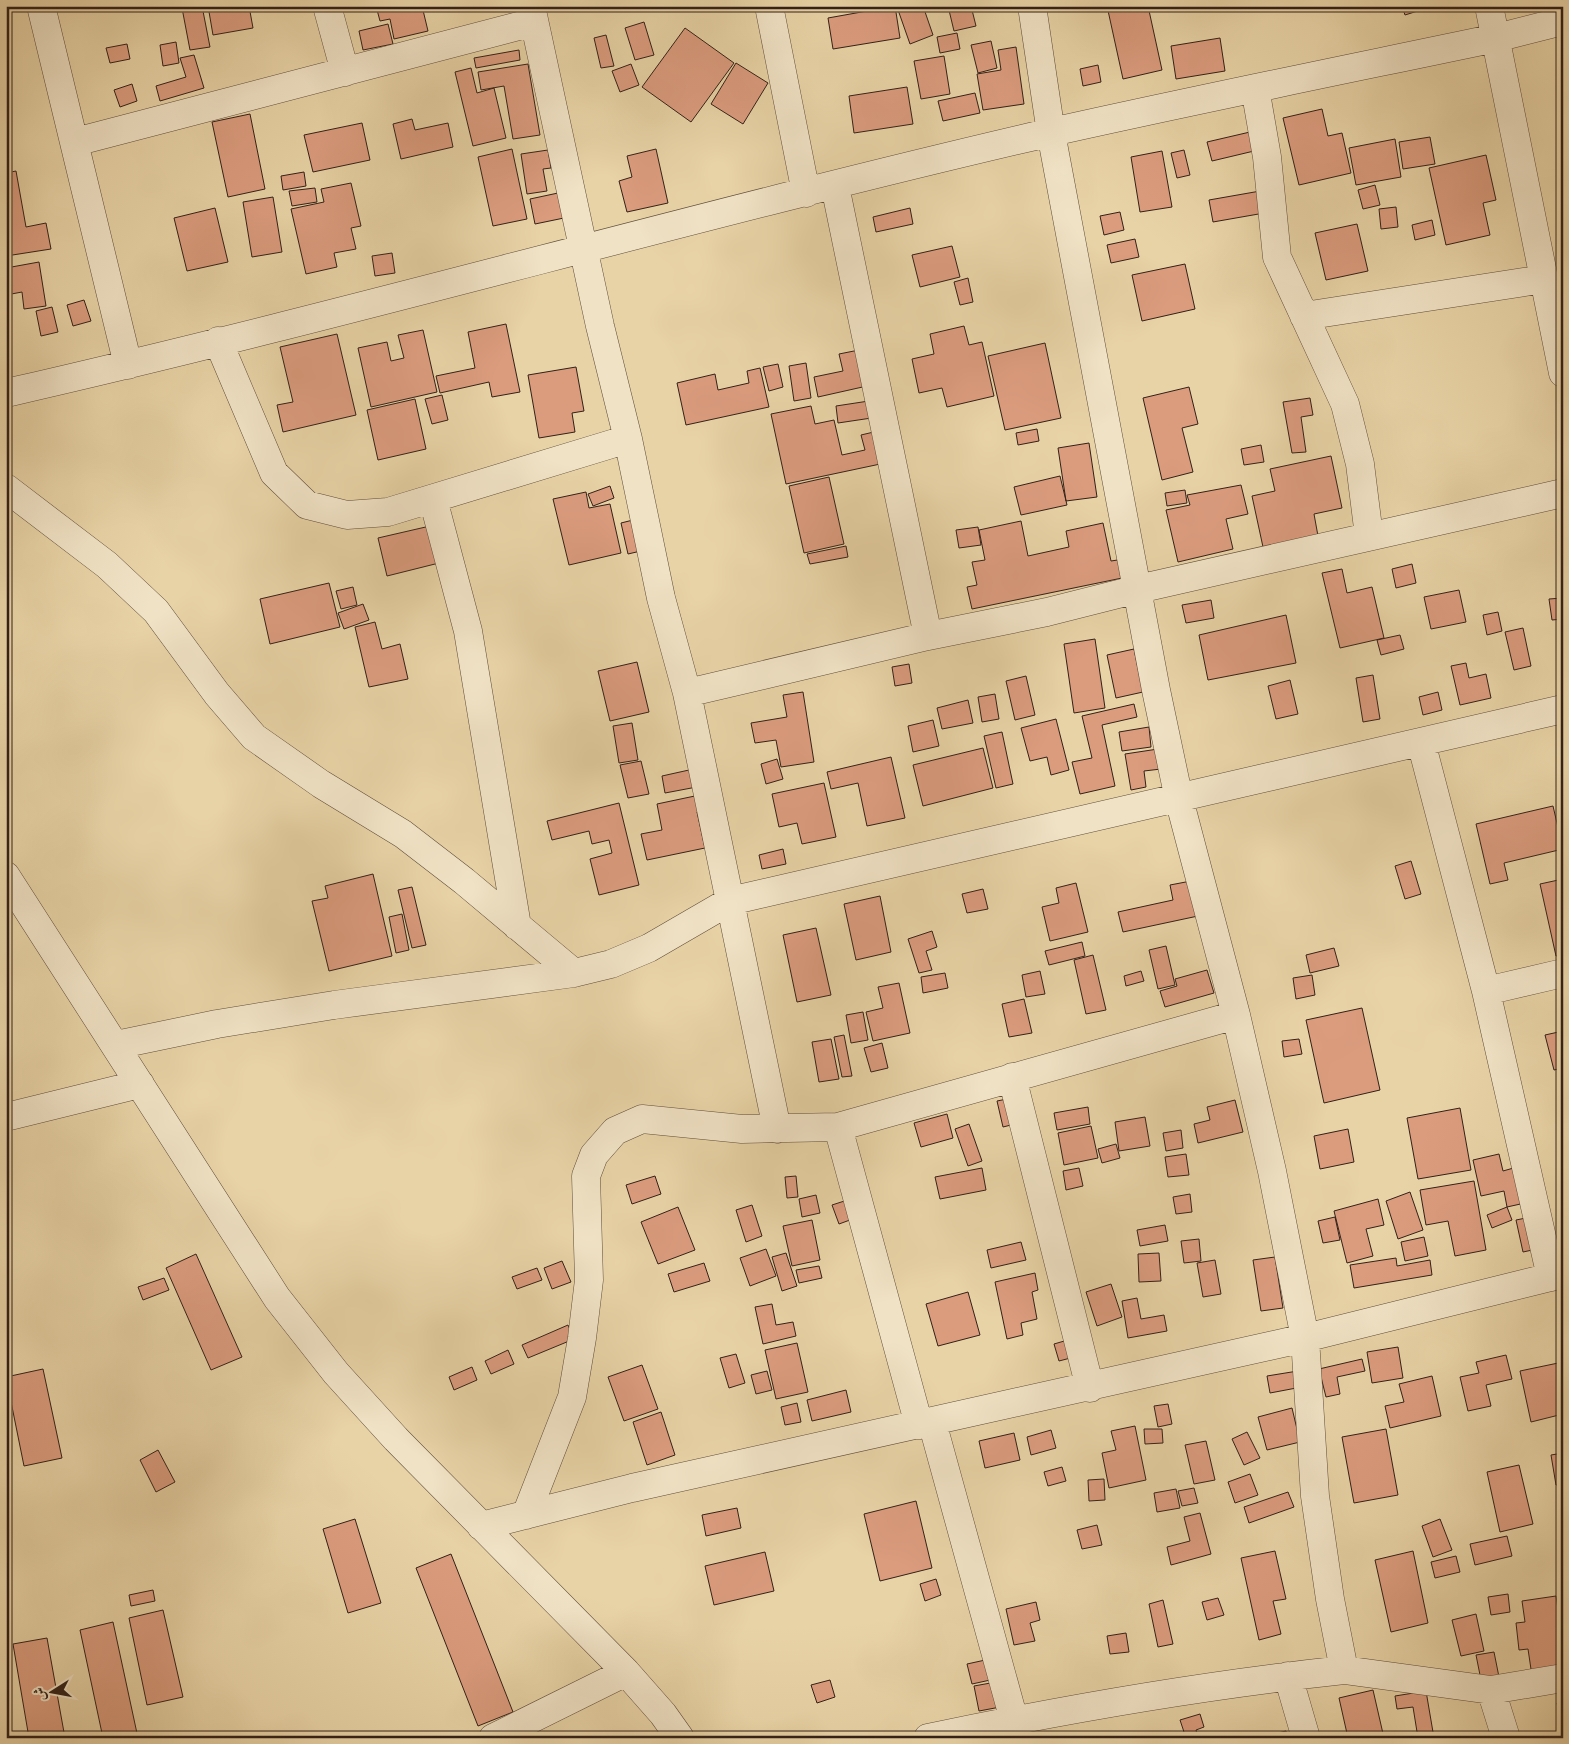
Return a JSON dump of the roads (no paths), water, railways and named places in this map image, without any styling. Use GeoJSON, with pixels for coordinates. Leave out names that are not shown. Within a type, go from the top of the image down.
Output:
{"type":"FeatureCollection","features":[{"type":"Feature","properties":{"kind":"street"},"geometry":{"type":"LineString","coordinates":[[41,6],[128,365]]}},
{"type":"Feature","properties":{"kind":"street"},"geometry":{"type":"LineString","coordinates":[[327,6],[344,72]]}},
{"type":"Feature","properties":{"kind":"street"},"geometry":{"type":"LineString","coordinates":[[769,6],[806,193]]}},
{"type":"Feature","properties":{"kind":"street"},"geometry":{"type":"LineString","coordinates":[[1032,6],[1051,133],[1179,799],[1236,1015],[1272,1171],[1305,1338],[1315,1496],[1330,1599],[1344,1670]]}},
{"type":"Feature","properties":{"kind":"street"},"geometry":{"type":"LineString","coordinates":[[1489,6],[1563,373]]}},
{"type":"Feature","properties":{"kind":"street"},"geometry":{"type":"LineString","coordinates":[[75,142],[344,72],[533,14],[582,248],[628,439],[662,598],[687,693],[778,1129]]}},
{"type":"Feature","properties":{"kind":"street"},"geometry":{"type":"LineString","coordinates":[[6,393],[128,365],[582,248],[1051,133],[1496,38],[1563,21]]}},
{"type":"Feature","properties":{"kind":"street"},"geometry":{"type":"LineString","coordinates":[[1255,88],[1267,157],[1277,257],[1345,404],[1360,464],[1369,536]]}},
{"type":"Feature","properties":{"kind":"street"},"geometry":{"type":"LineString","coordinates":[[835,186],[928,636]]}},
{"type":"Feature","properties":{"kind":"street"},"geometry":{"type":"LineString","coordinates":[[1304,316],[1544,279]]}},
{"type":"Feature","properties":{"kind":"street"},"geometry":{"type":"LineString","coordinates":[[218,341],[274,473],[307,505],[347,515],[388,512],[628,439]]}},
{"type":"Feature","properties":{"kind":"street"},"geometry":{"type":"LineString","coordinates":[[6,488],[107,565],[156,611],[216,694],[254,737],[321,784],[403,834],[574,973]]}},
{"type":"Feature","properties":{"kind":"street"},"geometry":{"type":"LineString","coordinates":[[687,693],[928,636],[1046,612],[1138,589],[1563,493]]}},
{"type":"Feature","properties":{"kind":"street"},"geometry":{"type":"LineString","coordinates":[[433,499],[468,631],[517,926]]}},
{"type":"Feature","properties":{"kind":"street"},"geometry":{"type":"LineString","coordinates":[[116,1045],[218,1024],[334,1005],[574,973],[611,964],[649,948],[730,901],[1563,709]]}},
{"type":"Feature","properties":{"kind":"street"},"geometry":{"type":"LineString","coordinates":[[481,1526],[632,1488],[1090,1388],[1305,1338],[1557,1275],[1486,990],[1421,742]]}},
{"type":"Feature","properties":{"kind":"street"},"geometry":{"type":"LineString","coordinates":[[6,876],[283,1305],[336,1373],[481,1526],[626,1672],[663,1714],[680,1738]]}},
{"type":"Feature","properties":{"kind":"street"},"geometry":{"type":"LineString","coordinates":[[1486,990],[1563,973]]}},
{"type":"Feature","properties":{"kind":"street"},"geometry":{"type":"LineString","coordinates":[[526,1515],[572,1397],[589,1280],[586,1176],[594,1155],[615,1131],[642,1119],[705,1126],[778,1129],[838,1127],[1236,1015]]}},
{"type":"Feature","properties":{"kind":"street"},"geometry":{"type":"LineString","coordinates":[[1012,1077],[1090,1388]]}},
{"type":"Feature","properties":{"kind":"street"},"geometry":{"type":"LineString","coordinates":[[6,1116],[140,1084]]}},
{"type":"Feature","properties":{"kind":"street"},"geometry":{"type":"LineString","coordinates":[[838,1127],[1014,1720]]}},
{"type":"Feature","properties":{"kind":"street"},"geometry":{"type":"LineString","coordinates":[[928,1738],[1014,1720],[1288,1676],[1344,1670],[1491,1690],[1563,1678]]}},
{"type":"Feature","properties":{"kind":"street"},"geometry":{"type":"LineString","coordinates":[[493,1738],[626,1672]]}},
{"type":"Feature","properties":{"kind":"street"},"geometry":{"type":"LineString","coordinates":[[1288,1676],[1306,1738]]}},
{"type":"Feature","properties":{"kind":"street"},"geometry":{"type":"LineString","coordinates":[[1491,1690],[1506,1738]]}}]}
